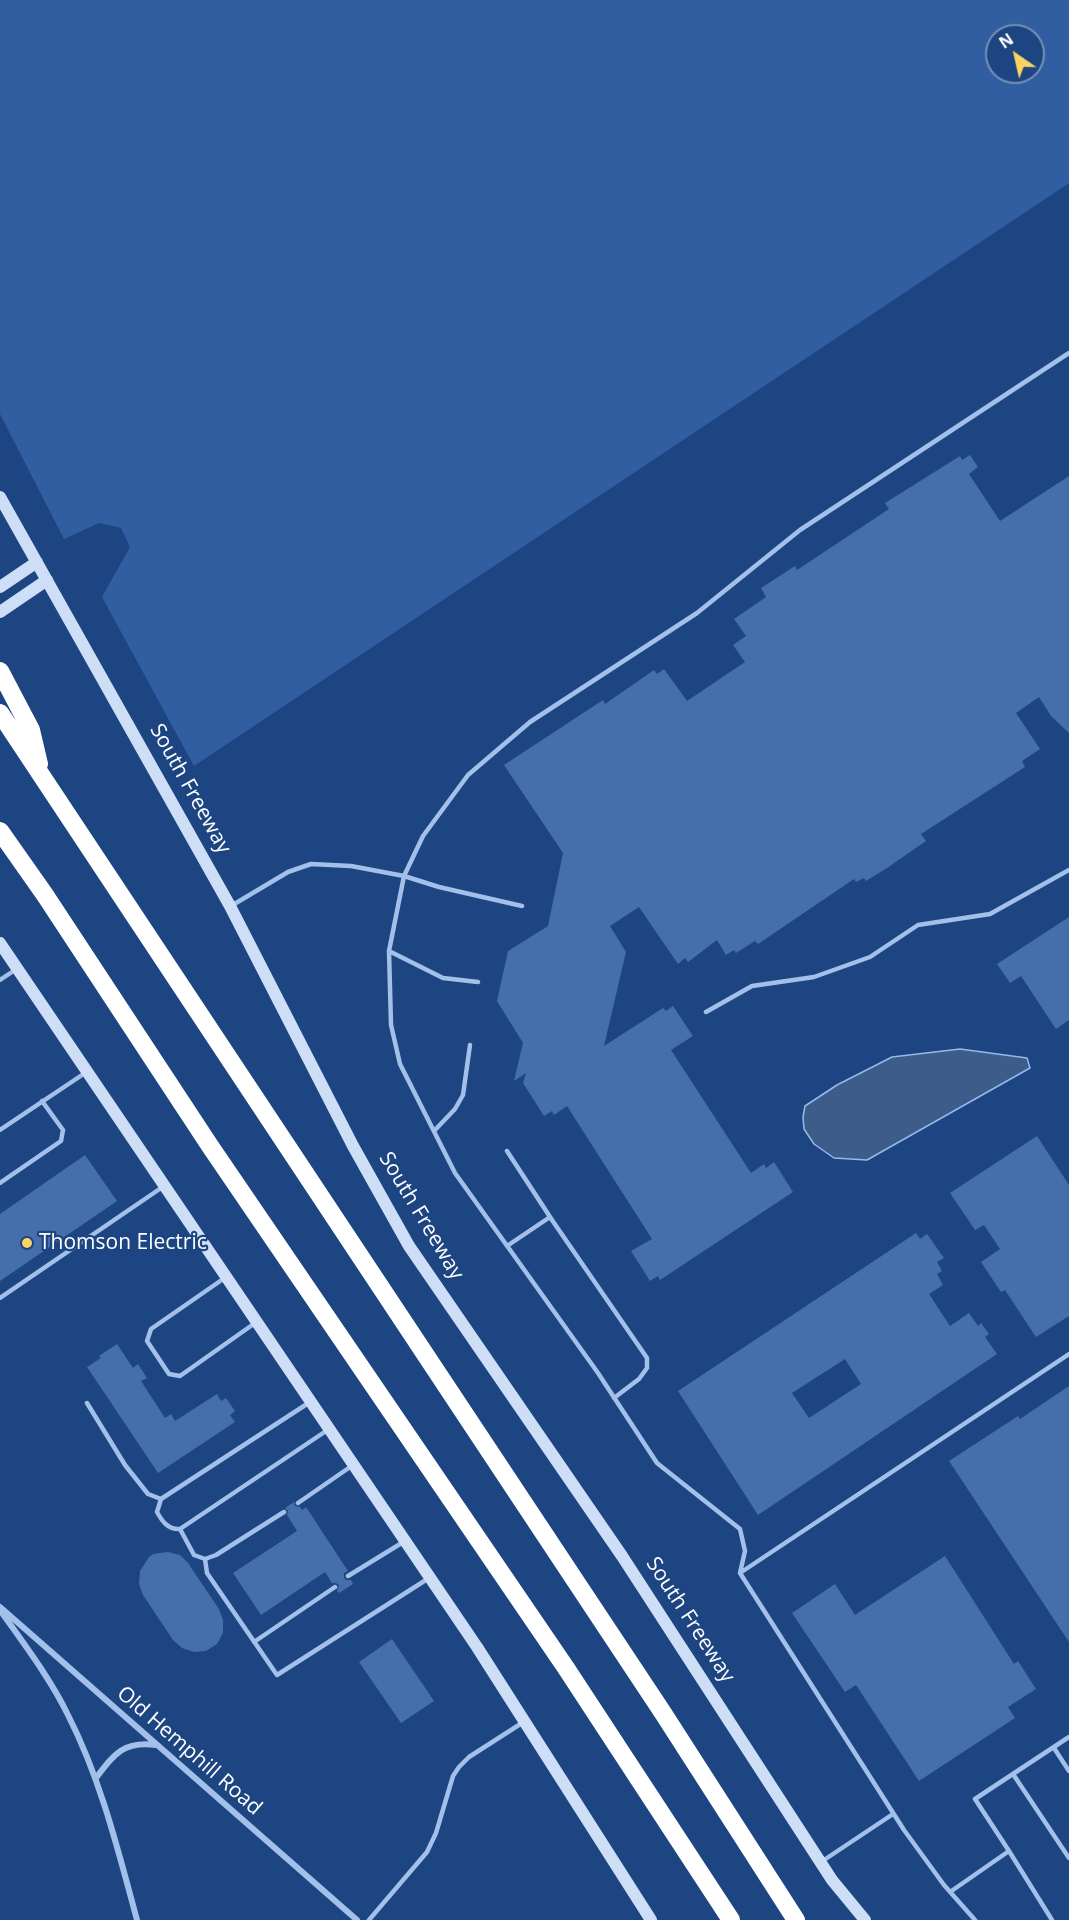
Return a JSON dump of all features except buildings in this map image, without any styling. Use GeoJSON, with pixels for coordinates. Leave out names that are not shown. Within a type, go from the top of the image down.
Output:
{"type":"FeatureCollection","features":[{"type":"Feature","properties":{"kind":"highway"},"geometry":{"type":"LineString","coordinates":[[0,671],[30,730],[41,775]]}},
{"type":"Feature","properties":{"kind":"highway"},"geometry":{"type":"LineString","coordinates":[[0,713],[663,1713],[796,1920]]}},
{"type":"Feature","properties":{"kind":"highway"},"geometry":{"type":"LineString","coordinates":[[3,840],[45,895],[210,1146],[566,1668],[731,1920]]}},
{"type":"Feature","properties":{"kind":"main road","name":"South Freeway"},"geometry":{"type":"LineString","coordinates":[[0,497],[230,906],[353,1146],[409,1246],[622,1556],[832,1880],[865,1920]]}},
{"type":"Feature","properties":{"kind":"main road"},"geometry":{"type":"LineString","coordinates":[[0,587],[37,562]]}},
{"type":"Feature","properties":{"kind":"main road"},"geometry":{"type":"LineString","coordinates":[[0,612],[47,580]]}},
{"type":"Feature","properties":{"kind":"main road"},"geometry":{"type":"LineString","coordinates":[[0,943],[429,1577],[651,1920]]}},
{"type":"Feature","properties":{"kind":"street","name":"Old Hemphill Road"},"geometry":{"type":"LineString","coordinates":[[0,1608],[357,1920]]}},
{"type":"Feature","properties":{"kind":"street","name":"Old Hemphill Road"},"geometry":{"type":"LineString","coordinates":[[0,1608],[55,1690],[96,1778],[110,1818],[137,1920]]}},
{"type":"Feature","properties":{"kind":"street"},"geometry":{"type":"LineString","coordinates":[[96,1778],[107,1763],[126,1747],[139,1743],[157,1746]]}},
{"type":"Feature","properties":{"kind":"lane"},"geometry":{"type":"LineString","coordinates":[[975,1920],[950,1892],[893,1814],[740,1573],[745,1551],[740,1529],[657,1463],[614,1398],[455,1173],[400,1064],[391,1025],[389,951],[404,876],[423,836],[468,775],[530,722],[697,613],[800,530],[1069,352]]}},
{"type":"Feature","properties":{"kind":"lane"},"geometry":{"type":"LineString","coordinates":[[230,906],[288,872],[311,864],[351,866],[404,876],[440,888],[522,906]]}},
{"type":"Feature","properties":{"kind":"lane"},"geometry":{"type":"LineString","coordinates":[[706,1012],[752,986],[814,977],[870,957],[918,926],[990,914],[1069,870]]}},
{"type":"Feature","properties":{"kind":"lane"},"geometry":{"type":"LineString","coordinates":[[389,951],[443,978],[478,982]]}},
{"type":"Feature","properties":{"kind":"lane"},"geometry":{"type":"LineString","coordinates":[[0,980],[17,968]]}},
{"type":"Feature","properties":{"kind":"lane"},"geometry":{"type":"LineString","coordinates":[[435,1130],[455,1109],[463,1095],[470,1045]]}},
{"type":"Feature","properties":{"kind":"lane"},"geometry":{"type":"LineString","coordinates":[[0,1130],[87,1072]]}},
{"type":"Feature","properties":{"kind":"lane"},"geometry":{"type":"LineString","coordinates":[[0,1183],[61,1141],[63,1130],[42,1101]]}},
{"type":"Feature","properties":{"kind":"lane"},"geometry":{"type":"LineString","coordinates":[[507,1151],[647,1358],[647,1368],[639,1379],[614,1398]]}},
{"type":"Feature","properties":{"kind":"lane"},"geometry":{"type":"LineString","coordinates":[[0,1298],[164,1185]]}},
{"type":"Feature","properties":{"kind":"lane"},"geometry":{"type":"LineString","coordinates":[[507,1246],[550,1217]]}},
{"type":"Feature","properties":{"kind":"lane"},"geometry":{"type":"LineString","coordinates":[[226,1277],[152,1329],[147,1341],[169,1374],[180,1376],[257,1322]]}},
{"type":"Feature","properties":{"kind":"lane"},"geometry":{"type":"LineString","coordinates":[[740,1573],[1069,1354]]}},
{"type":"Feature","properties":{"kind":"lane"},"geometry":{"type":"LineString","coordinates":[[310,1402],[161,1499],[157,1512],[163,1523],[174,1529],[180,1529],[329,1429]]}},
{"type":"Feature","properties":{"kind":"lane"},"geometry":{"type":"LineString","coordinates":[[87,1403],[125,1465],[148,1494],[161,1499]]}},
{"type":"Feature","properties":{"kind":"lane"},"geometry":{"type":"LineString","coordinates":[[298,1503],[353,1465]]}},
{"type":"Feature","properties":{"kind":"lane"},"geometry":{"type":"LineString","coordinates":[[180,1529],[194,1555],[205,1559],[216,1555],[284,1512]]}},
{"type":"Feature","properties":{"kind":"lane"},"geometry":{"type":"LineString","coordinates":[[348,1576],[405,1541]]}},
{"type":"Feature","properties":{"kind":"lane"},"geometry":{"type":"LineString","coordinates":[[205,1559],[207,1573],[277,1675],[429,1577]]}},
{"type":"Feature","properties":{"kind":"lane"},"geometry":{"type":"LineString","coordinates":[[254,1642],[335,1587]]}},
{"type":"Feature","properties":{"kind":"lane"},"geometry":{"type":"LineString","coordinates":[[369,1920],[427,1852],[436,1833],[453,1776],[459,1767],[469,1757],[524,1722]]}},
{"type":"Feature","properties":{"kind":"lane"},"geometry":{"type":"LineString","coordinates":[[1052,1920],[975,1799],[1069,1737]]}},
{"type":"Feature","properties":{"kind":"lane"},"geometry":{"type":"LineString","coordinates":[[1053,1748],[1069,1771]]}},
{"type":"Feature","properties":{"kind":"lane"},"geometry":{"type":"LineString","coordinates":[[1013,1774],[1069,1858]]}},
{"type":"Feature","properties":{"kind":"lane"},"geometry":{"type":"LineString","coordinates":[[821,1862],[893,1814]]}},
{"type":"Feature","properties":{"kind":"lane"},"geometry":{"type":"LineString","coordinates":[[950,1892],[1009,1851]]}},
{"type":"Feature","properties":{"kind":"shaded area"},"geometry":{"type":"Polygon","coordinates":[[[0,0],[1069,0],[1069,183],[194,766],[102,597],[130,547],[121,528],[99,523],[64,539],[0,414],[0,0]]]}},
{"type":"Feature","properties":{"kind":"shaded area"},"geometry":{"type":"Polygon","coordinates":[[[960,1049],[1027,1058],[1030,1068],[867,1160],[834,1158],[814,1144],[804,1129],[805,1106],[837,1085],[892,1057],[960,1049]]]}},
{"type":"Feature","properties":{"kind":"place","name":"Thomson Electric"},"geometry":{"type":"Point","coordinates":[27,1243]}}]}
